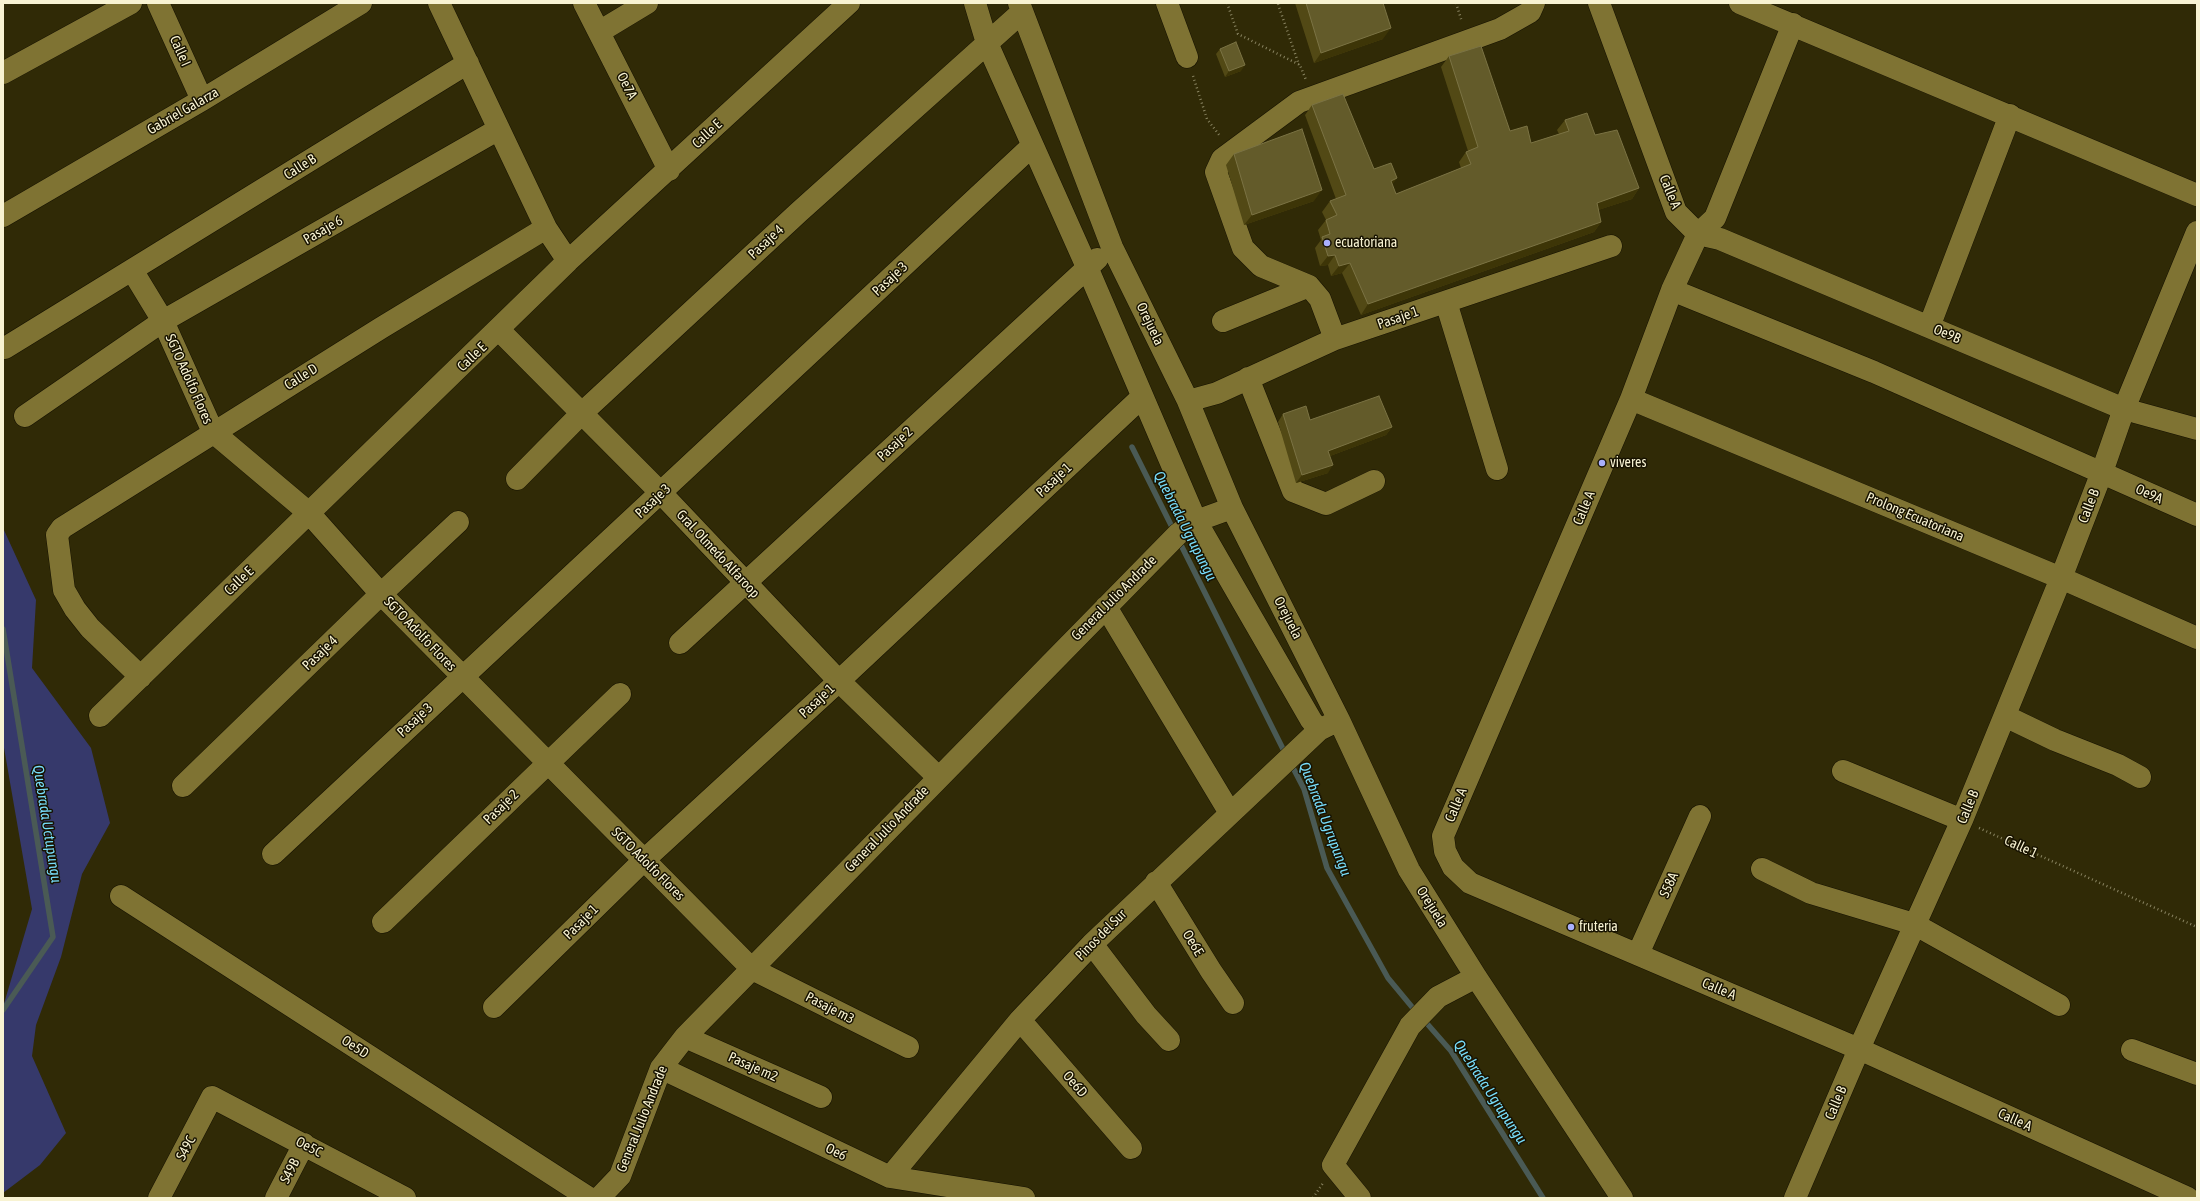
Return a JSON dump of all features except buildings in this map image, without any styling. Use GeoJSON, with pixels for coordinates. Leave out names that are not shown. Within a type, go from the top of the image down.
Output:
{"type":"FeatureCollection","features":[{"type":"Feature","properties":{"kind":"street"},"geometry":{"type":"LineString","coordinates":[[3,73],[131,3]]}},
{"type":"Feature","properties":{"kind":"street","name":"Calle I"},"geometry":{"type":"LineString","coordinates":[[158,3],[202,100]]}},
{"type":"Feature","properties":{"kind":"street","name":"Gabriel Galarza"},"geometry":{"type":"LineString","coordinates":[[3,216],[202,100],[362,3]]}},
{"type":"Feature","properties":{"kind":"street"},"geometry":{"type":"LineString","coordinates":[[438,3],[546,228],[568,261]]}},
{"type":"Feature","properties":{"kind":"street","name":"Oe7A"},"geometry":{"type":"LineString","coordinates":[[584,3],[669,170]]}},
{"type":"Feature","properties":{"kind":"street"},"geometry":{"type":"LineString","coordinates":[[600,32],[647,3]]}},
{"type":"Feature","properties":{"kind":"street"},"geometry":{"type":"LineString","coordinates":[[975,3],[987,42],[1032,146],[1088,267],[1196,521],[1311,720],[1319,730]]}},
{"type":"Feature","properties":{"kind":"street"},"geometry":{"type":"LineString","coordinates":[[1167,3],[1187,57]]}},
{"type":"Feature","properties":{"kind":"street"},"geometry":{"type":"LineString","coordinates":[[1335,340],[1320,299],[1309,286],[1261,266],[1243,248],[1216,172],[1222,159],[1232,150],[1299,102],[1500,29],[1530,12],[1534,3]]}},
{"type":"Feature","properties":{"kind":"street","name":"Calle A"},"geometry":{"type":"LineString","coordinates":[[1599,3],[1676,212],[1698,234],[1672,290],[1631,399],[1443,836],[1445,851],[1452,867],[1470,883],[1859,1049],[2188,1198]]}},
{"type":"Feature","properties":{"kind":"street"},"geometry":{"type":"LineString","coordinates":[[1740,3],[2197,195]]}},
{"type":"Feature","properties":{"kind":"street","name":"Calle E"},"geometry":{"type":"LineString","coordinates":[[100,716],[500,330],[568,261],[669,170],[848,4]]}},
{"type":"Feature","properties":{"kind":"street","name":"Pasaje 4"},"geometry":{"type":"LineString","coordinates":[[517,479],[582,413],[805,206],[987,42],[1021,7]]}},
{"type":"Feature","properties":{"kind":"street","name":"Orejuela"},"geometry":{"type":"LineString","coordinates":[[1021,7],[1112,246],[1188,401],[1232,508],[1339,720],[1409,870],[1476,977],[1622,1198]]}},
{"type":"Feature","properties":{"kind":"street"},"geometry":{"type":"LineString","coordinates":[[1698,234],[1715,218],[1793,24]]}},
{"type":"Feature","properties":{"kind":"street","name":"Calle B"},"geometry":{"type":"LineString","coordinates":[[5,348],[468,63]]}},
{"type":"Feature","properties":{"kind":"street"},"geometry":{"type":"LineString","coordinates":[[1929,327],[2010,116]]}},
{"type":"Feature","properties":{"kind":"street","name":"Pasaje 6"},"geometry":{"type":"LineString","coordinates":[[25,416],[163,321],[499,129]]}},
{"type":"Feature","properties":{"kind":"street","name":"Pasaje 3"},"geometry":{"type":"LineString","coordinates":[[273,854],[462,676],[661,493],[1032,146]]}},
{"type":"Feature","properties":{"kind":"street","name":"Calle D"},"geometry":{"type":"LineString","coordinates":[[141,677],[90,628],[74,608],[64,590],[57,535],[59,531],[213,432],[546,228]]}},
{"type":"Feature","properties":{"kind":"street","name":"Calle B"},"geometry":{"type":"LineString","coordinates":[[1795,1198],[1914,924],[1962,820],[2061,578],[2102,472],[2124,408],[2197,232]]}},
{"type":"Feature","properties":{"kind":"street","name":"Oe9B"},"geometry":{"type":"LineString","coordinates":[[1698,234],[1720,239],[2124,408],[2197,429]]}},
{"type":"Feature","properties":{"kind":"street","name":"Pasaje 2"},"geometry":{"type":"LineString","coordinates":[[680,643],[1112,246]]}},
{"type":"Feature","properties":{"kind":"street","name":"Pasaje 1"},"geometry":{"type":"LineString","coordinates":[[1188,401],[1217,393],[1335,340],[1611,246]]}},
{"type":"Feature","properties":{"kind":"street","name":"SGTO Adolfo Flores"},"geometry":{"type":"LineString","coordinates":[[132,270],[163,321],[213,432],[309,513],[381,594],[752,969]]}},
{"type":"Feature","properties":{"kind":"street"},"geometry":{"type":"LineString","coordinates":[[1223,321],[1309,286]]}},
{"type":"Feature","properties":{"kind":"street","name":"Oe9A"},"geometry":{"type":"LineString","coordinates":[[1672,290],[1874,372],[2197,515]]}},
{"type":"Feature","properties":{"kind":"street"},"geometry":{"type":"LineString","coordinates":[[1446,302],[1497,469]]}},
{"type":"Feature","properties":{"kind":"street","name":"Gral. Olmedo Alfaroop"},"geometry":{"type":"LineString","coordinates":[[500,330],[661,493],[839,681],[938,777]]}},
{"type":"Feature","properties":{"kind":"street"},"geometry":{"type":"LineString","coordinates":[[1248,378],[1293,491],[1326,504],[1374,481]]}},
{"type":"Feature","properties":{"kind":"street","name":"Pasaje 1"},"geometry":{"type":"LineString","coordinates":[[494,1007],[643,860],[839,681],[1142,397]]}},
{"type":"Feature","properties":{"kind":"street","name":"Prolong Ecuatoriana"},"geometry":{"type":"LineString","coordinates":[[1631,399],[2061,578],[2197,638]]}},
{"type":"Feature","properties":{"kind":"street","name":"General Julio Andrade"},"geometry":{"type":"LineString","coordinates":[[599,1198],[620,1176],[661,1068],[685,1037],[938,777],[1178,534],[1196,521],[1232,508]]}},
{"type":"Feature","properties":{"kind":"street","name":"Pasaje 4"},"geometry":{"type":"LineString","coordinates":[[183,786],[381,594],[458,522]]}},
{"type":"Feature","properties":{"kind":"street"},"geometry":{"type":"LineString","coordinates":[[1106,607],[1230,813]]}},
{"type":"Feature","properties":{"kind":"street","name":"Pasaje 2"},"geometry":{"type":"LineString","coordinates":[[383,922],[620,694]]}},
{"type":"Feature","properties":{"kind":"street"},"geometry":{"type":"LineString","coordinates":[[2005,716],[2054,740],[2118,765],[2140,777]]}},
{"type":"Feature","properties":{"kind":"street","name":"Pinos del Sur"},"geometry":{"type":"LineString","coordinates":[[900,1185],[1020,1020],[1092,944],[1156,882],[1319,730],[1339,720]]}},
{"type":"Feature","properties":{"kind":"street"},"geometry":{"type":"LineString","coordinates":[[1844,771],[1962,820]]}},
{"type":"Feature","properties":{"kind":"street","name":"S58A"},"geometry":{"type":"LineString","coordinates":[[1638,954],[1700,816]]}},
{"type":"Feature","properties":{"kind":"street"},"geometry":{"type":"LineString","coordinates":[[1762,869],[1811,893],[1914,924],[2059,1005]]}},
{"type":"Feature","properties":{"kind":"street","name":"Oe6E"},"geometry":{"type":"LineString","coordinates":[[1156,882],[1210,971],[1233,1003]]}},
{"type":"Feature","properties":{"kind":"street","name":"Oe5D"},"geometry":{"type":"LineString","coordinates":[[121,896],[589,1198]]}},
{"type":"Feature","properties":{"kind":"street"},"geometry":{"type":"LineString","coordinates":[[1092,944],[1146,1015],[1169,1040]]}},
{"type":"Feature","properties":{"kind":"street","name":"Pasaje m3"},"geometry":{"type":"LineString","coordinates":[[752,969],[908,1047]]}},
{"type":"Feature","properties":{"kind":"street"},"geometry":{"type":"LineString","coordinates":[[1360,1198],[1333,1165],[1410,1026],[1438,997],[1476,977]]}},
{"type":"Feature","properties":{"kind":"street","name":"Oe6D"},"geometry":{"type":"LineString","coordinates":[[1020,1020],[1131,1148]]}},
{"type":"Feature","properties":{"kind":"street","name":"Pasaje m2"},"geometry":{"type":"LineString","coordinates":[[685,1037],[821,1097]]}},
{"type":"Feature","properties":{"kind":"street"},"geometry":{"type":"LineString","coordinates":[[2132,1050],[2197,1074]]}},
{"type":"Feature","properties":{"kind":"street","name":"Oe6"},"geometry":{"type":"LineString","coordinates":[[661,1068],[900,1185],[1024,1198]]}},
{"type":"Feature","properties":{"kind":"street","name":"Oe5C"},"geometry":{"type":"LineString","coordinates":[[212,1097],[405,1198]]}},
{"type":"Feature","properties":{"kind":"street","name":"S49C"},"geometry":{"type":"LineString","coordinates":[[159,1198],[212,1097]]}},
{"type":"Feature","properties":{"kind":"street","name":"S49B"},"geometry":{"type":"LineString","coordinates":[[276,1198],[304,1144]]}},
{"type":"Feature","properties":{"kind":"path"},"geometry":{"type":"LineString","coordinates":[[1227,3],[1238,34],[1300,65]]}},
{"type":"Feature","properties":{"kind":"path"},"geometry":{"type":"LineString","coordinates":[[1278,4],[1300,65],[1314,96]]}},
{"type":"Feature","properties":{"kind":"path"},"geometry":{"type":"LineString","coordinates":[[1187,57],[1207,119],[1232,150]]}},
{"type":"Feature","properties":{"kind":"path","name":"Calle 1"},"geometry":{"type":"LineString","coordinates":[[1962,820],[2197,928]]}},
{"type":"Feature","properties":{"kind":"shaded area"},"geometry":{"type":"Polygon","coordinates":[[[3,528],[36,600],[32,668],[91,748],[110,823],[82,874],[61,957],[36,1025],[32,1056],[66,1133],[40,1165],[3,1193],[3,1007],[32,909],[3,742],[3,528]]]}},
{"type":"Feature","properties":{"kind":"waterway","name":"Quebrada Ugrupungu"},"geometry":{"type":"LineString","coordinates":[[1132,447],[1174,531]]}},
{"type":"Feature","properties":{"kind":"waterway","name":"Quebrada Ugrupungu"},"geometry":{"type":"LineString","coordinates":[[1179,541],[1286,755]]}},
{"type":"Feature","properties":{"kind":"waterway","name":"Quebrada Uctupungu"},"geometry":{"type":"LineString","coordinates":[[3,629],[53,937],[3,1010]]}},
{"type":"Feature","properties":{"kind":"waterway","name":"Quebrada Ugrupungu"},"geometry":{"type":"LineString","coordinates":[[1290,762],[1304,789],[1327,868],[1388,978],[1417,1013]]}},
{"type":"Feature","properties":{"kind":"waterway","name":"Quebrada Ugrupungu"},"geometry":{"type":"LineString","coordinates":[[1423,1019],[1451,1051],[1543,1198]]}},
{"type":"Feature","properties":{"kind":"place","name":"ecuatoriana"},"geometry":{"type":"Point","coordinates":[1327,243]}},
{"type":"Feature","properties":{"kind":"place","name":"viveres"},"geometry":{"type":"Point","coordinates":[1602,463]}},
{"type":"Feature","properties":{"kind":"place","name":"fruteria"},"geometry":{"type":"Point","coordinates":[1571,927]}}]}
